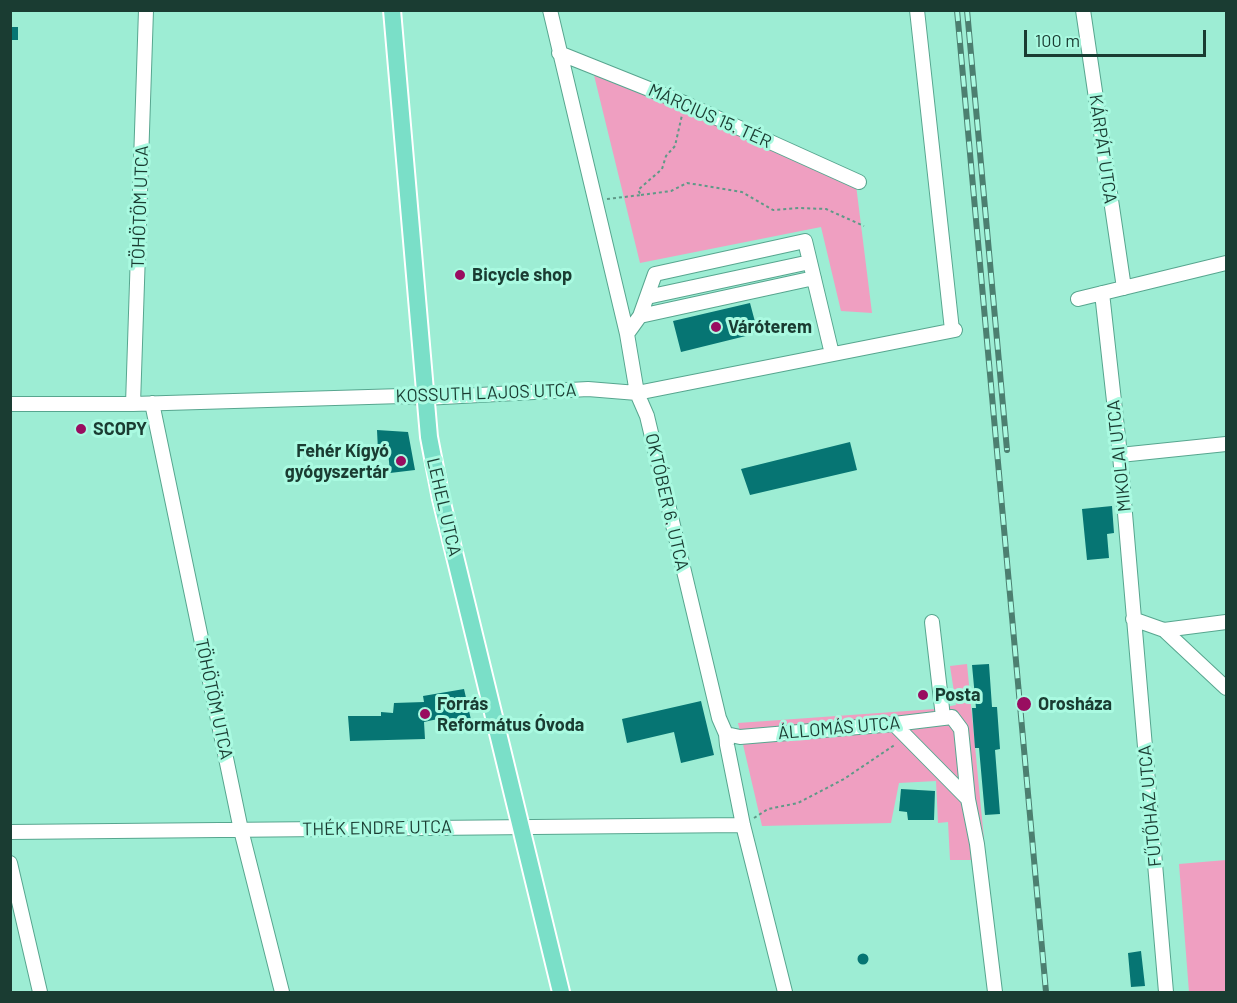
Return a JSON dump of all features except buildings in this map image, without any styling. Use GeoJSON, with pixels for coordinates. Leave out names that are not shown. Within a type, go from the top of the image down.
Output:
{"type":"FeatureCollection","features":[{"type":"Feature","properties":{"kind":"main road","name":"LEHEL UTCA"},"geometry":{"type":"LineString","coordinates":[[392,10],[429,437],[441,499],[561,993]]}},
{"type":"Feature","properties":{"kind":"street","name":"TÖHÖTÖM UTCA"},"geometry":{"type":"LineString","coordinates":[[134,404],[146,10]]}},
{"type":"Feature","properties":{"kind":"street","name":"OKTÓBER 6. UTCA"},"geometry":{"type":"LineString","coordinates":[[550,10],[627,334],[637,393],[647,416],[717,708],[726,734],[744,825],[785,993]]}},
{"type":"Feature","properties":{"kind":"street","name":"KOSSUTH LAJOS UTCA"},"geometry":{"type":"LineString","coordinates":[[10,404],[134,404],[402,396],[425,398],[588,390],[637,393],[953,330],[917,10]]}},
{"type":"Feature","properties":{"kind":"street","name":"KÁRPÁT UTCA"},"geometry":{"type":"LineString","coordinates":[[1083,10],[1124,288]]}},
{"type":"Feature","properties":{"kind":"street","name":"MÁRCIUS 15. TÉR"},"geometry":{"type":"LineString","coordinates":[[559,53],[684,103],[859,182]]}},
{"type":"Feature","properties":{"kind":"street"},"geometry":{"type":"LineString","coordinates":[[627,334],[640,316],[655,274],[805,241],[832,354]]}},
{"type":"Feature","properties":{"kind":"street"},"geometry":{"type":"LineString","coordinates":[[646,297],[810,262]]}},
{"type":"Feature","properties":{"kind":"street"},"geometry":{"type":"LineString","coordinates":[[1078,299],[1227,262]]}},
{"type":"Feature","properties":{"kind":"street"},"geometry":{"type":"LineString","coordinates":[[640,316],[814,278]]}},
{"type":"Feature","properties":{"kind":"street","name":"MIKOLAI UTCA"},"geometry":{"type":"LineString","coordinates":[[1101,293],[1120,455],[1133,619]]}},
{"type":"Feature","properties":{"kind":"street","name":"TÖHÖTÖM UTCA"},"geometry":{"type":"LineString","coordinates":[[152,403],[241,830],[282,993]]}},
{"type":"Feature","properties":{"kind":"street"},"geometry":{"type":"LineString","coordinates":[[1120,455],[1227,444]]}},
{"type":"Feature","properties":{"kind":"street"},"geometry":{"type":"LineString","coordinates":[[1133,619],[1164,630],[1227,688]]}},
{"type":"Feature","properties":{"kind":"street","name":"FŰTŐHÁZ UTCA"},"geometry":{"type":"LineString","coordinates":[[1133,619],[1166,993]]}},
{"type":"Feature","properties":{"kind":"street"},"geometry":{"type":"LineString","coordinates":[[932,622],[947,717],[961,729],[968,799],[978,844],[995,993]]}},
{"type":"Feature","properties":{"kind":"street"},"geometry":{"type":"LineString","coordinates":[[1164,630],[1227,622]]}},
{"type":"Feature","properties":{"kind":"street","name":"ÁLLOMÁS UTCA"},"geometry":{"type":"LineString","coordinates":[[726,734],[740,737],[894,724],[947,717]]}},
{"type":"Feature","properties":{"kind":"street"},"geometry":{"type":"LineString","coordinates":[[894,724],[968,799]]}},
{"type":"Feature","properties":{"kind":"street","name":"THÉK ENDRE UTCA"},"geometry":{"type":"LineString","coordinates":[[10,832],[744,825]]}},
{"type":"Feature","properties":{"kind":"street"},"geometry":{"type":"LineString","coordinates":[[10,863],[40,993]]}},
{"type":"Feature","properties":{"kind":"path"},"geometry":{"type":"LineString","coordinates":[[641,195],[638,190],[662,169],[666,156],[675,146],[684,103]]}},
{"type":"Feature","properties":{"kind":"path"},"geometry":{"type":"LineString","coordinates":[[595,201],[671,191],[687,183],[742,192],[773,210],[826,209],[864,226]]}},
{"type":"Feature","properties":{"kind":"path"},"geometry":{"type":"LineString","coordinates":[[744,825],[768,809],[798,803],[844,778],[905,737]]}},
{"type":"Feature","properties":{"kind":"shaded area"},"geometry":{"type":"Polygon","coordinates":[[[591,63],[856,185],[872,313],[841,311],[821,227],[640,263],[591,63]]]}},
{"type":"Feature","properties":{"kind":"shaded area"},"geometry":{"type":"Polygon","coordinates":[[[967,664],[986,860],[950,860],[948,822],[938,823],[936,781],[899,783],[891,823],[762,826],[738,723],[935,709],[956,705],[950,666],[967,664]]]}},
{"type":"Feature","properties":{"kind":"shaded area"},"geometry":{"type":"Polygon","coordinates":[[[1226,860],[1226,992],[1189,992],[1179,864],[1226,860]]]}},
{"type":"Feature","properties":{"kind":"railway"},"geometry":{"type":"LineString","coordinates":[[957,10],[1046,992]]}},
{"type":"Feature","properties":{"kind":"railway"},"geometry":{"type":"LineString","coordinates":[[967,10],[1007,450]]}},
{"type":"Feature","properties":{"kind":"place","name":"Bicycle shop"},"geometry":{"type":"Point","coordinates":[460,275]}},
{"type":"Feature","properties":{"kind":"place","name":"Váróterem"},"geometry":{"type":"Point","coordinates":[716,327]}},
{"type":"Feature","properties":{"kind":"place","name":"SCOPY"},"geometry":{"type":"Point","coordinates":[81,429]}},
{"type":"Feature","properties":{"kind":"place","name":"Fehér Kígyó gyógyszertár"},"geometry":{"type":"Point","coordinates":[401,461]}},
{"type":"Feature","properties":{"kind":"place","name":"Posta"},"geometry":{"type":"Point","coordinates":[923,695]}},
{"type":"Feature","properties":{"kind":"place","name":"Orosháza"},"geometry":{"type":"Point","coordinates":[1024,704]}},
{"type":"Feature","properties":{"kind":"place","name":"Forrás Református Óvoda"},"geometry":{"type":"Point","coordinates":[425,714]}}]}
